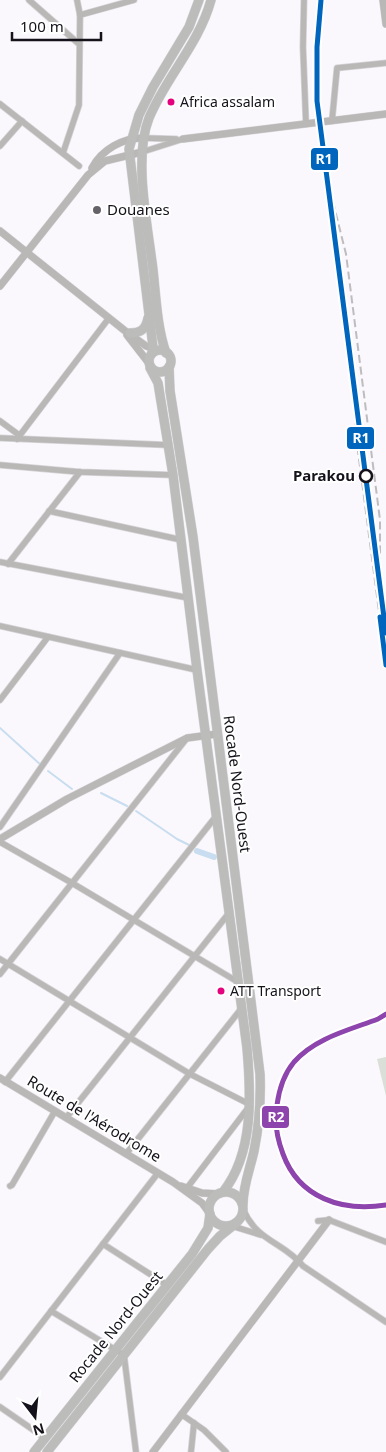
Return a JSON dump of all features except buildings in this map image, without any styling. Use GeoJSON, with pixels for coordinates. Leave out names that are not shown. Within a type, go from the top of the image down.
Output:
{"type":"FeatureCollection","features":[{"type":"Feature","properties":{"kind":"main road","name":"Rocade Nord-Ouest"},"geometry":{"type":"LineString","coordinates":[[199,0],[189,27],[153,87],[139,115],[131,138],[129,154],[154,356],[174,475],[197,670],[249,1064],[249,1106],[246,1136],[235,1176],[222,1193]]}},
{"type":"Feature","properties":{"kind":"main road","name":"Rocade Nord-Ouest"},"geometry":{"type":"LineString","coordinates":[[154,356],[164,344],[142,169],[144,138],[156,102],[198,33],[211,0]]}},
{"type":"Feature","properties":{"kind":"main road"},"geometry":{"type":"LineString","coordinates":[[127,332],[138,332],[144,329],[149,316]]}},
{"type":"Feature","properties":{"kind":"main road","name":"Rocade Nord-Ouest"},"geometry":{"type":"LineString","coordinates":[[154,356],[171,361],[169,367],[170,391],[193,537],[260,1074],[259,1120],[253,1154],[244,1187],[243,1207]]}},
{"type":"Feature","properties":{"kind":"main road"},"geometry":{"type":"LineString","coordinates":[[154,356],[158,373],[165,371],[169,367]]}},
{"type":"Feature","properties":{"kind":"main road"},"geometry":{"type":"LineString","coordinates":[[222,1193],[230,1193],[237,1196],[243,1207],[240,1219],[231,1225],[216,1223],[210,1214],[210,1204],[214,1198],[222,1193]]}},
{"type":"Feature","properties":{"kind":"main road","name":"Rocade Nord-Ouest"},"geometry":{"type":"LineString","coordinates":[[34,1452],[167,1286],[202,1239],[208,1228],[210,1214]]}},
{"type":"Feature","properties":{"kind":"main road","name":"Rocade Nord-Ouest"},"geometry":{"type":"LineString","coordinates":[[47,1452],[213,1244],[231,1225]]}},
{"type":"Feature","properties":{"kind":"street"},"geometry":{"type":"LineString","coordinates":[[29,0],[79,44]]}},
{"type":"Feature","properties":{"kind":"street"},"geometry":{"type":"LineString","coordinates":[[63,153],[79,104],[80,15],[78,0]]}},
{"type":"Feature","properties":{"kind":"street"},"geometry":{"type":"LineString","coordinates":[[80,15],[134,0]]}},
{"type":"Feature","properties":{"kind":"street"},"geometry":{"type":"LineString","coordinates":[[304,0],[303,66],[306,124]]}},
{"type":"Feature","properties":{"kind":"street"},"geometry":{"type":"LineString","coordinates":[[383,0],[386,24]]}},
{"type":"Feature","properties":{"kind":"street"},"geometry":{"type":"LineString","coordinates":[[332,121],[337,68],[386,63]]}},
{"type":"Feature","properties":{"kind":"street"},"geometry":{"type":"LineString","coordinates":[[0,104],[79,166]]}},
{"type":"Feature","properties":{"kind":"street"},"geometry":{"type":"LineString","coordinates":[[0,286],[88,175],[94,164],[107,150],[131,138],[183,138],[386,114]]}},
{"type":"Feature","properties":{"kind":"street"},"geometry":{"type":"LineString","coordinates":[[0,146],[22,121]]}},
{"type":"Feature","properties":{"kind":"street"},"geometry":{"type":"LineString","coordinates":[[88,175],[105,161],[152,150],[183,138]]}},
{"type":"Feature","properties":{"kind":"street"},"geometry":{"type":"LineString","coordinates":[[142,169],[145,158],[152,150]]}},
{"type":"Feature","properties":{"kind":"street"},"geometry":{"type":"LineString","coordinates":[[0,231],[127,332],[154,356]]}},
{"type":"Feature","properties":{"kind":"street"},"geometry":{"type":"LineString","coordinates":[[18,437],[109,318]]}},
{"type":"Feature","properties":{"kind":"street"},"geometry":{"type":"LineString","coordinates":[[127,332],[154,356]]}},
{"type":"Feature","properties":{"kind":"street"},"geometry":{"type":"LineString","coordinates":[[0,421],[18,437]]}},
{"type":"Feature","properties":{"kind":"street"},"geometry":{"type":"LineString","coordinates":[[0,438],[18,437],[168,445]]}},
{"type":"Feature","properties":{"kind":"street"},"geometry":{"type":"LineString","coordinates":[[0,465],[80,472],[174,475]]}},
{"type":"Feature","properties":{"kind":"street"},"geometry":{"type":"LineString","coordinates":[[2,563],[49,511],[80,472]]}},
{"type":"Feature","properties":{"kind":"street"},"geometry":{"type":"LineString","coordinates":[[49,511],[182,540]]}},
{"type":"Feature","properties":{"kind":"street"},"geometry":{"type":"LineString","coordinates":[[2,563],[189,598]]}},
{"type":"Feature","properties":{"kind":"street"},"geometry":{"type":"LineString","coordinates":[[0,626],[197,670]]}},
{"type":"Feature","properties":{"kind":"street"},"geometry":{"type":"LineString","coordinates":[[0,700],[48,637]]}},
{"type":"Feature","properties":{"kind":"street"},"geometry":{"type":"LineString","coordinates":[[0,827],[120,652]]}},
{"type":"Feature","properties":{"kind":"street"},"geometry":{"type":"LineString","coordinates":[[217,734],[187,738],[75,795],[0,840],[238,982]]}},
{"type":"Feature","properties":{"kind":"street"},"geometry":{"type":"LineString","coordinates":[[0,974],[187,738]]}},
{"type":"Feature","properties":{"kind":"street"},"geometry":{"type":"LineString","coordinates":[[3,1080],[71,1000],[217,815]]}},
{"type":"Feature","properties":{"kind":"street"},"geometry":{"type":"LineString","coordinates":[[66,1118],[229,914]]}},
{"type":"Feature","properties":{"kind":"street"},"geometry":{"type":"LineString","coordinates":[[0,959],[71,1000],[130,1039],[249,1106],[188,1188]]}},
{"type":"Feature","properties":{"kind":"street"},"geometry":{"type":"LineString","coordinates":[[126,1154],[241,1009]]}},
{"type":"Feature","properties":{"kind":"street","name":"Route de l'Aérodrome"},"geometry":{"type":"LineString","coordinates":[[3,1080],[173,1182],[202,1203],[210,1214]]}},
{"type":"Feature","properties":{"kind":"street"},"geometry":{"type":"LineString","coordinates":[[10,1186],[55,1112]]}},
{"type":"Feature","properties":{"kind":"street"},"geometry":{"type":"LineString","coordinates":[[0,1376],[158,1173]]}},
{"type":"Feature","properties":{"kind":"street","name":"Route de l'Aérodrome"},"geometry":{"type":"LineString","coordinates":[[173,1182],[202,1193],[222,1193]]}},
{"type":"Feature","properties":{"kind":"street"},"geometry":{"type":"LineString","coordinates":[[243,1207],[249,1221],[261,1235],[386,1322]]}},
{"type":"Feature","properties":{"kind":"street"},"geometry":{"type":"LineString","coordinates":[[318,1220],[329,1220],[386,1242]]}},
{"type":"Feature","properties":{"kind":"street"},"geometry":{"type":"LineString","coordinates":[[153,1452],[329,1220]]}},
{"type":"Feature","properties":{"kind":"street"},"geometry":{"type":"LineString","coordinates":[[231,1225],[261,1235]]}},
{"type":"Feature","properties":{"kind":"street"},"geometry":{"type":"LineString","coordinates":[[103,1244],[167,1286]]}},
{"type":"Feature","properties":{"kind":"street"},"geometry":{"type":"LineString","coordinates":[[51,1310],[124,1355],[136,1452]]}},
{"type":"Feature","properties":{"kind":"street"},"geometry":{"type":"LineString","coordinates":[[0,1406],[45,1438]]}},
{"type":"Feature","properties":{"kind":"street"},"geometry":{"type":"LineString","coordinates":[[181,1414],[204,1430],[226,1452]]}},
{"type":"Feature","properties":{"kind":"street"},"geometry":{"type":"LineString","coordinates":[[191,1452],[194,1424]]}},
{"type":"Feature","properties":{"kind":"shaded area"},"geometry":{"type":"Polygon","coordinates":[[[386,1057],[386,1096],[377,1059],[386,1057]]]}},
{"type":"Feature","properties":{"kind":"waterway"},"geometry":{"type":"LineString","coordinates":[[0,728],[42,766]]}},
{"type":"Feature","properties":{"kind":"waterway"},"geometry":{"type":"LineString","coordinates":[[48,771],[72,789]]}},
{"type":"Feature","properties":{"kind":"waterway"},"geometry":{"type":"LineString","coordinates":[[101,793],[127,806]]}},
{"type":"Feature","properties":{"kind":"waterway"},"geometry":{"type":"LineString","coordinates":[[136,811],[189,845]]}},
{"type":"Feature","properties":{"kind":"waterway"},"geometry":{"type":"LineString","coordinates":[[197,851],[214,857]]}},
{"type":"Feature","properties":{"kind":"railway"},"geometry":{"type":"LineString","coordinates":[[327,178],[346,254],[380,520],[380,583]]}},
{"type":"Feature","properties":{"kind":"railway"},"geometry":{"type":"LineString","coordinates":[[354,387],[356,436],[386,665]]}},
{"type":"Feature","properties":{"kind":"railway"},"geometry":{"type":"LineString","coordinates":[[386,1014],[322,1041],[302,1054],[290,1067],[282,1082],[276,1111],[278,1136],[283,1154],[290,1169],[300,1182],[324,1199],[338,1204],[370,1207],[386,1205]]}},
{"type":"Feature","properties":{"kind":"transit line","name":"R1"},"geometry":{"type":"LineString","coordinates":[[321,0],[317,47],[317,101],[386,633]]}},
{"type":"Feature","properties":{"kind":"transit line","name":"R1"},"geometry":{"type":"LineString","coordinates":[[380,617],[386,665]]}},
{"type":"Feature","properties":{"kind":"transit line","name":"R2"},"geometry":{"type":"LineString","coordinates":[[386,1014],[322,1041],[302,1054],[290,1067],[282,1082],[276,1111],[278,1136],[283,1154],[290,1169],[300,1182],[324,1199],[338,1204],[370,1207],[386,1205]]}},
{"type":"Feature","properties":{"kind":"place","name":"Africa assalam"},"geometry":{"type":"Point","coordinates":[171,102]}},
{"type":"Feature","properties":{"kind":"place","name":"Douanes"},"geometry":{"type":"Point","coordinates":[97,210]}},
{"type":"Feature","properties":{"kind":"place","name":"Parakou"},"geometry":{"type":"Point","coordinates":[366,476]}},
{"type":"Feature","properties":{"kind":"place","name":"ATT Transport"},"geometry":{"type":"Point","coordinates":[221,991]}}]}
